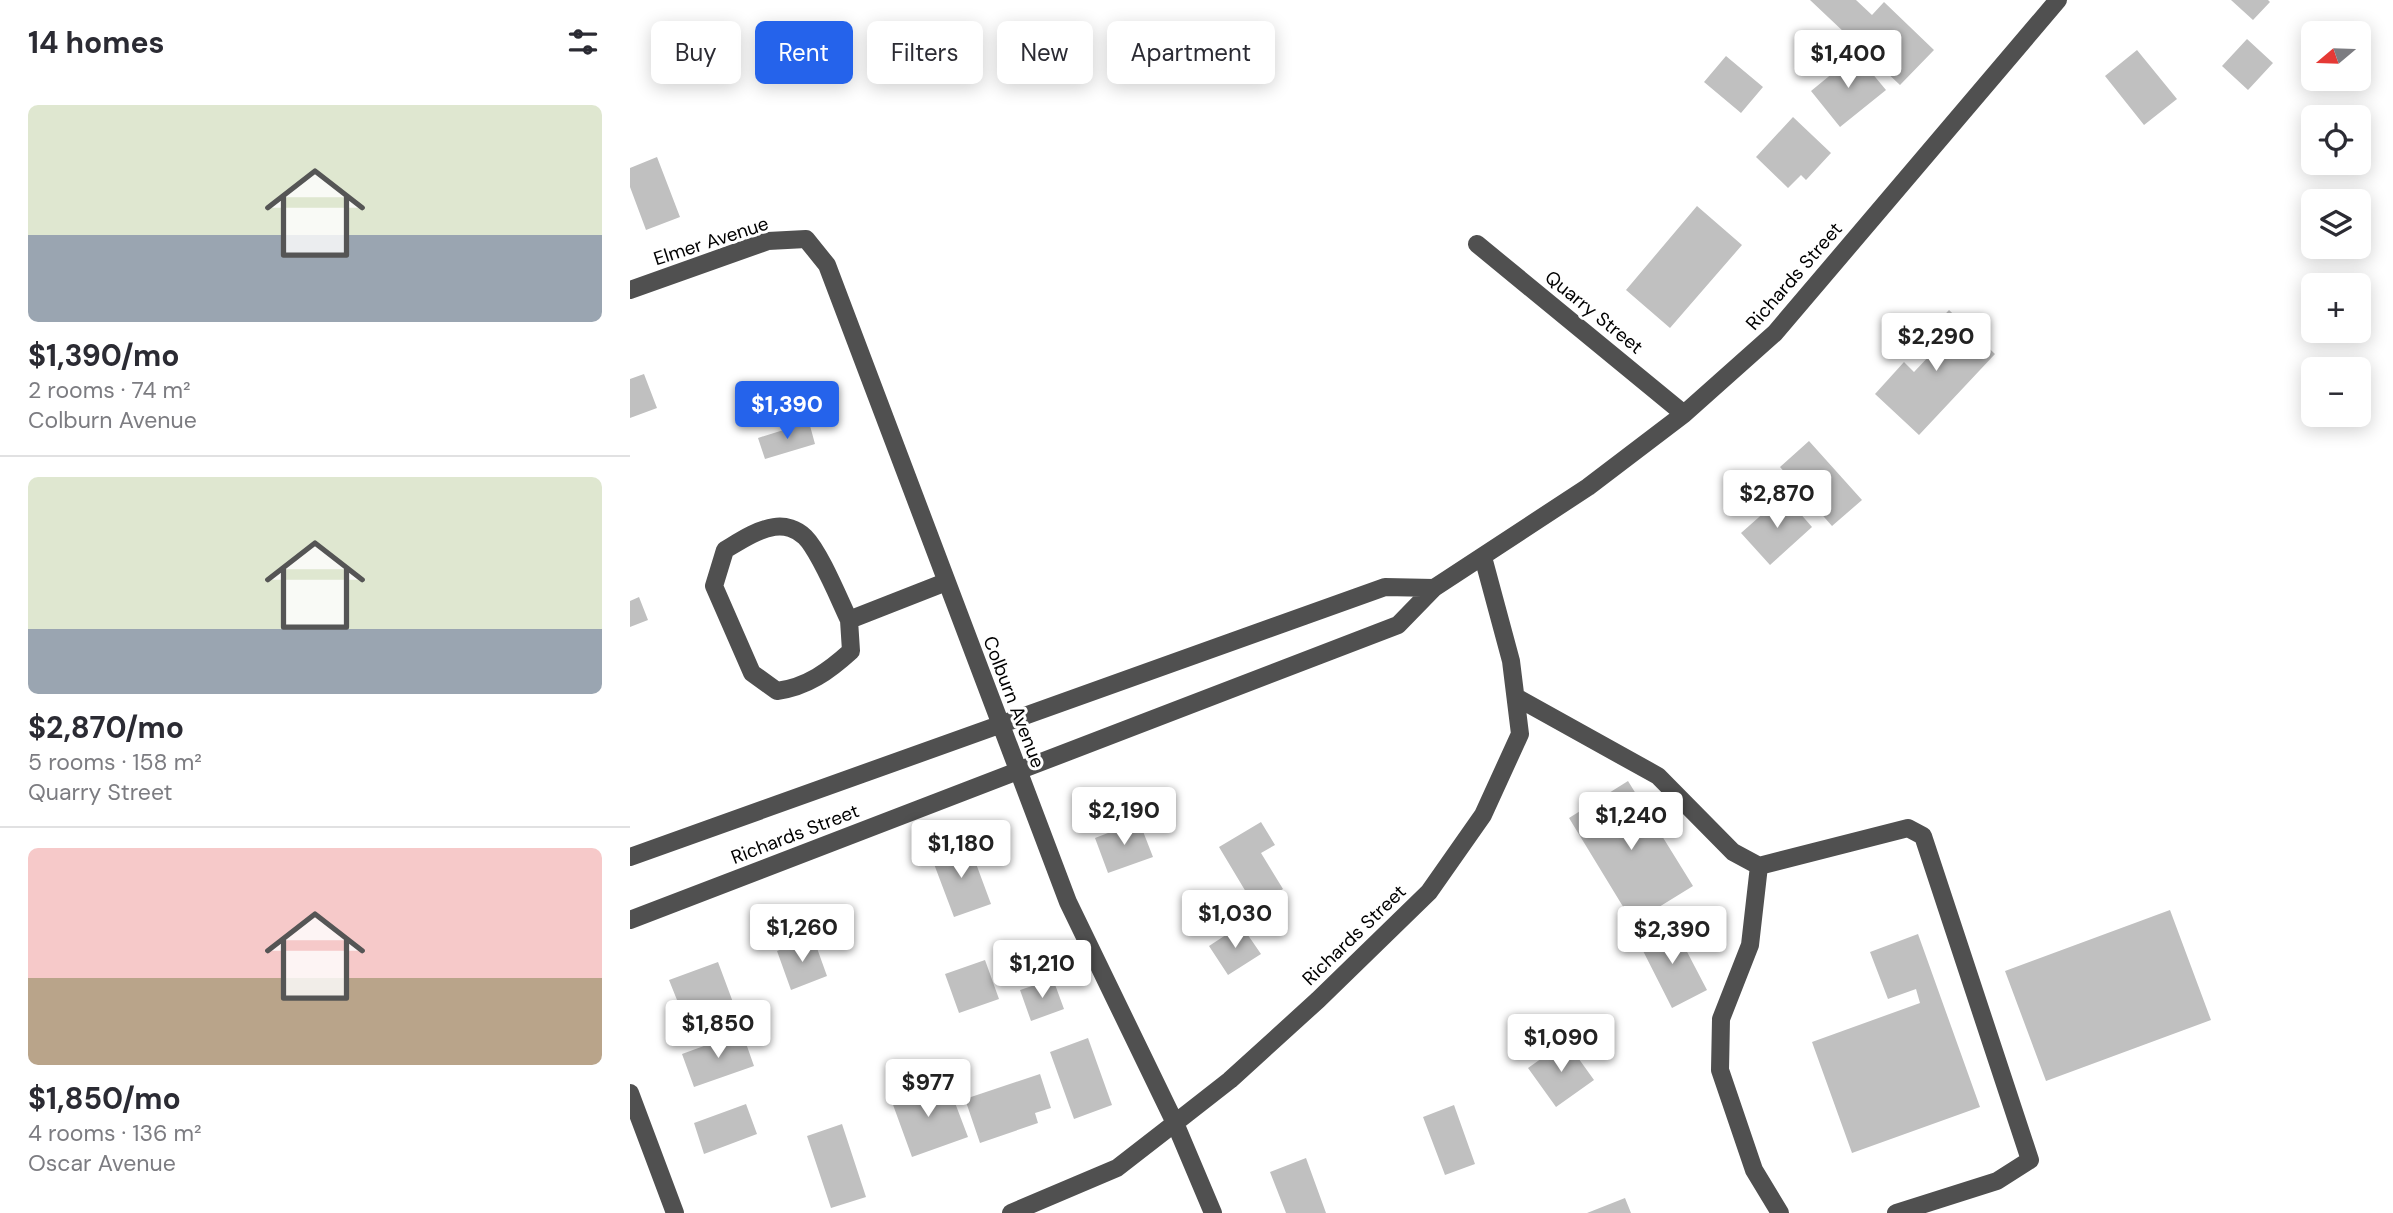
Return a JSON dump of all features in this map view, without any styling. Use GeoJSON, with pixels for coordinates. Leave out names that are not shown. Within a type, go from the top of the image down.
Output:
{"type":"FeatureCollection","features":[{"type":"Feature","properties":{"kind":"street","name":"Richards Street"},"geometry":{"type":"LineString","coordinates":[[630,920],[1398,625],[1434,588],[1588,487],[1684,414],[1775,333],[2058,0]]}},
{"type":"Feature","properties":{"kind":"street","name":"Elmer Avenue"},"geometry":{"type":"LineString","coordinates":[[630,290],[768,240],[806,239]]}},
{"type":"Feature","properties":{"kind":"street","name":"Colburn Avenue"},"geometry":{"type":"LineString","coordinates":[[806,239],[827,265],[1068,902],[1175,1123],[1213,1213]]}},
{"type":"Feature","properties":{"kind":"street","name":"Quarry Street"},"geometry":{"type":"LineString","coordinates":[[1477,244],[1684,414]]}},
{"type":"Feature","properties":{"kind":"street"},"geometry":{"type":"LineString","coordinates":[[775,526],[792,528],[806,537],[827,572],[849,620],[851,651],[831,670],[794,689],[777,691],[752,673],[714,586],[725,551],[748,536],[775,526]]}},
{"type":"Feature","properties":{"kind":"street","name":"Richards Street"},"geometry":{"type":"LineString","coordinates":[[1011,1213],[1117,1168],[1230,1080],[1318,1000],[1429,891],[1483,815],[1520,734],[1511,662],[1483,557]]}},
{"type":"Feature","properties":{"kind":"street"},"geometry":{"type":"LineString","coordinates":[[849,620],[946,582]]}},
{"type":"Feature","properties":{"kind":"street","name":"Richards Street"},"geometry":{"type":"LineString","coordinates":[[630,857],[1385,587],[1434,588]]}},
{"type":"Feature","properties":{"kind":"street"},"geometry":{"type":"LineString","coordinates":[[1516,697],[1658,776],[1733,852],[1759,866],[1908,828],[1923,836],[2030,1160],[1997,1181],[1896,1213]]}},
{"type":"Feature","properties":{"kind":"street"},"geometry":{"type":"LineString","coordinates":[[1759,866],[1750,945],[1721,1019],[1720,1070],[1754,1170],[1780,1213]]}},
{"type":"Feature","properties":{"kind":"street"},"geometry":{"type":"LineString","coordinates":[[630,1093],[675,1213]]}},
{"type":"Feature","properties":{"kind":"building"},"geometry":{"type":"Polygon","coordinates":[[[1810,0],[1856,0],[1872,15],[1884,2],[1934,50],[1900,85],[1810,0]]]}},
{"type":"Feature","properties":{"kind":"building"},"geometry":{"type":"Polygon","coordinates":[[[2231,0],[2268,0],[2270,2],[2253,20],[2231,0]]]}},
{"type":"Feature","properties":{"kind":"building"},"geometry":{"type":"Polygon","coordinates":[[[2247,39],[2273,63],[2248,90],[2222,66],[2247,39]]]}},
{"type":"Feature","properties":{"kind":"building"},"geometry":{"type":"Polygon","coordinates":[[[2137,50],[2177,99],[2144,125],[2105,76],[2137,50]]]}},
{"type":"Feature","properties":{"kind":"building"},"geometry":{"type":"Polygon","coordinates":[[[1856,54],[1886,90],[1840,127],[1811,91],[1856,54]]]}},
{"type":"Feature","properties":{"kind":"building"},"geometry":{"type":"Polygon","coordinates":[[[1726,56],[1763,87],[1741,113],[1704,82],[1726,56]]]}},
{"type":"Feature","properties":{"kind":"building"},"geometry":{"type":"Polygon","coordinates":[[[1793,117],[1831,153],[1806,180],[1801,175],[1788,188],[1756,157],[1793,117]]]}},
{"type":"Feature","properties":{"kind":"building"},"geometry":{"type":"Polygon","coordinates":[[[657,157],[680,217],[646,230],[630,187],[630,168],[657,157]]]}},
{"type":"Feature","properties":{"kind":"building"},"geometry":{"type":"Polygon","coordinates":[[[1697,206],[1742,245],[1670,328],[1626,290],[1697,206]]]}},
{"type":"Feature","properties":{"kind":"building"},"geometry":{"type":"Polygon","coordinates":[[[1949,310],[1995,354],[1919,435],[1875,394],[1904,362],[1914,372],[1931,354],[1918,343],[1949,310]]]}},
{"type":"Feature","properties":{"kind":"building"},"geometry":{"type":"Polygon","coordinates":[[[644,374],[657,408],[630,418],[630,379],[644,374]]]}},
{"type":"Feature","properties":{"kind":"building"},"geometry":{"type":"Polygon","coordinates":[[[809,422],[815,444],[765,459],[758,438],[809,422]]]}},
{"type":"Feature","properties":{"kind":"building"},"geometry":{"type":"Polygon","coordinates":[[[1809,441],[1862,500],[1832,526],[1780,467],[1809,441]]]}},
{"type":"Feature","properties":{"kind":"building"},"geometry":{"type":"Polygon","coordinates":[[[1784,495],[1812,527],[1770,565],[1741,533],[1784,495]]]}},
{"type":"Feature","properties":{"kind":"building"},"geometry":{"type":"Polygon","coordinates":[[[639,597],[648,620],[630,627],[630,601],[639,597]]]}},
{"type":"Feature","properties":{"kind":"building"},"geometry":{"type":"Polygon","coordinates":[[[1628,781],[1693,886],[1633,923],[1569,818],[1628,781]]]}},
{"type":"Feature","properties":{"kind":"building"},"geometry":{"type":"Polygon","coordinates":[[[1139,821],[1153,857],[1108,873],[1095,838],[1139,821]]]}},
{"type":"Feature","properties":{"kind":"building"},"geometry":{"type":"Polygon","coordinates":[[[1261,822],[1275,845],[1261,853],[1283,889],[1255,907],[1219,847],[1261,822]]]}},
{"type":"Feature","properties":{"kind":"building"},"geometry":{"type":"Polygon","coordinates":[[[968,842],[991,904],[954,917],[931,856],[968,842]]]}},
{"type":"Feature","properties":{"kind":"building"},"geometry":{"type":"Polygon","coordinates":[[[2170,910],[2211,1020],[2046,1081],[2005,971],[2170,910]]]}},
{"type":"Feature","properties":{"kind":"building"},"geometry":{"type":"Polygon","coordinates":[[[1672,923],[1707,990],[1672,1008],[1638,941],[1672,923]]]}},
{"type":"Feature","properties":{"kind":"building"},"geometry":{"type":"Polygon","coordinates":[[[1241,925],[1261,954],[1228,975],[1209,946],[1241,925]]]}},
{"type":"Feature","properties":{"kind":"building"},"geometry":{"type":"Polygon","coordinates":[[[1918,934],[1980,1107],[1852,1153],[1812,1042],[1920,1003],[1916,989],[1888,999],[1870,952],[1918,934]]]}},
{"type":"Feature","properties":{"kind":"building"},"geometry":{"type":"Polygon","coordinates":[[[813,937],[827,976],[791,990],[777,951],[813,937]]]}},
{"type":"Feature","properties":{"kind":"building"},"geometry":{"type":"Polygon","coordinates":[[[985,960],[999,999],[959,1013],[945,974],[985,960]]]}},
{"type":"Feature","properties":{"kind":"building"},"geometry":{"type":"Polygon","coordinates":[[[718,962],[734,1005],[674,1027],[666,1004],[677,1000],[669,980],[718,962]]]}},
{"type":"Feature","properties":{"kind":"building"},"geometry":{"type":"Polygon","coordinates":[[[1053,979],[1064,1009],[1031,1021],[1020,990],[1053,979]]]}},
{"type":"Feature","properties":{"kind":"building"},"geometry":{"type":"Polygon","coordinates":[[[742,1032],[754,1066],[694,1087],[682,1054],[742,1032]]]}},
{"type":"Feature","properties":{"kind":"building"},"geometry":{"type":"Polygon","coordinates":[[[1088,1038],[1112,1105],[1074,1119],[1050,1052],[1088,1038]]]}},
{"type":"Feature","properties":{"kind":"building"},"geometry":{"type":"Polygon","coordinates":[[[1566,1041],[1594,1080],[1556,1107],[1528,1068],[1566,1041]]]}},
{"type":"Feature","properties":{"kind":"building"},"geometry":{"type":"Polygon","coordinates":[[[1040,1074],[1051,1108],[1035,1113],[1038,1123],[980,1143],[965,1099],[1040,1074]]]}},
{"type":"Feature","properties":{"kind":"building"},"geometry":{"type":"Polygon","coordinates":[[[910,1083],[915,1099],[949,1087],[968,1137],[912,1157],[888,1091],[910,1083]]]}},
{"type":"Feature","properties":{"kind":"building"},"geometry":{"type":"Polygon","coordinates":[[[746,1104],[757,1134],[704,1154],[694,1123],[746,1104]]]}},
{"type":"Feature","properties":{"kind":"building"},"geometry":{"type":"Polygon","coordinates":[[[1454,1105],[1475,1164],[1445,1175],[1423,1117],[1454,1105]]]}},
{"type":"Feature","properties":{"kind":"building"},"geometry":{"type":"Polygon","coordinates":[[[842,1124],[866,1197],[831,1208],[807,1136],[842,1124]]]}},
{"type":"Feature","properties":{"kind":"building"},"geometry":{"type":"Polygon","coordinates":[[[1306,1158],[1326,1213],[1286,1213],[1270,1172],[1306,1158]]]}},
{"type":"Feature","properties":{"kind":"building"},"geometry":{"type":"Polygon","coordinates":[[[1625,1198],[1631,1213],[1587,1213],[1625,1198]]]}}]}
